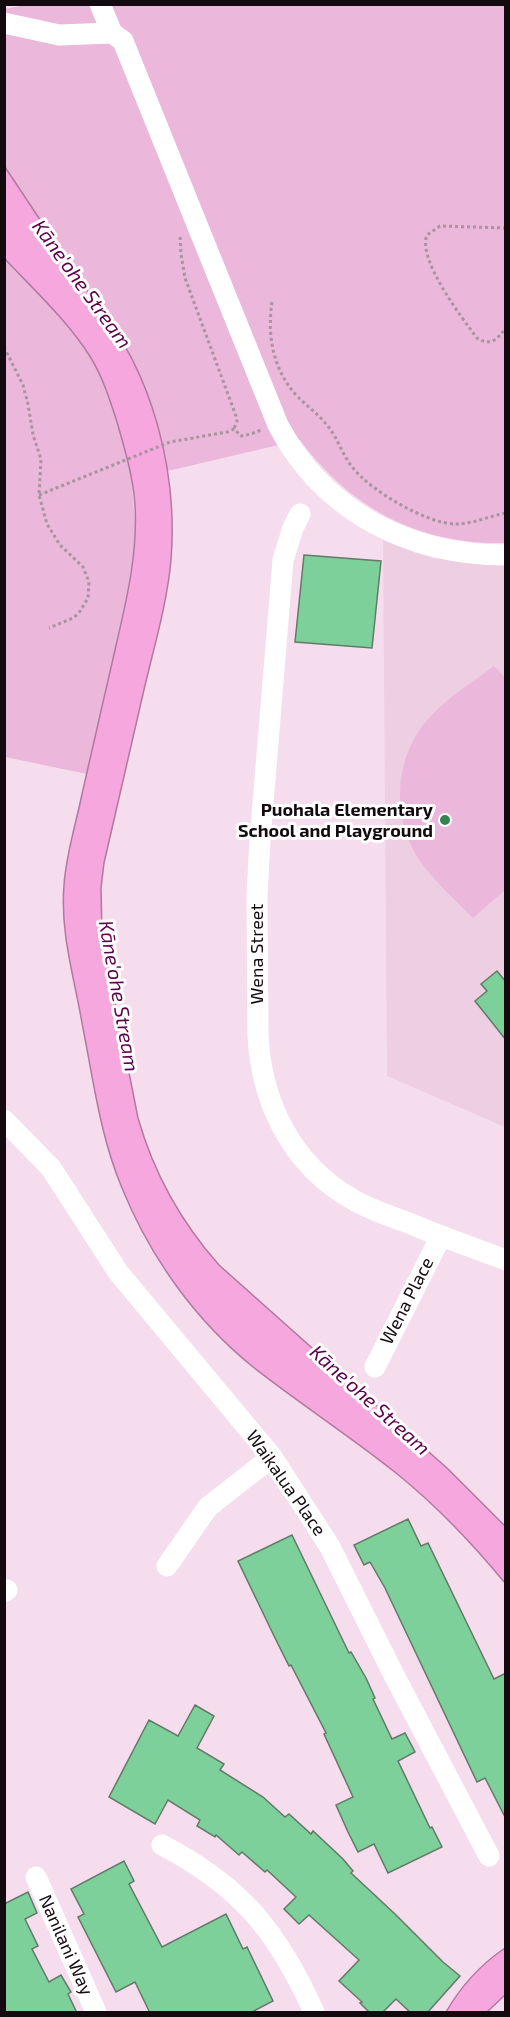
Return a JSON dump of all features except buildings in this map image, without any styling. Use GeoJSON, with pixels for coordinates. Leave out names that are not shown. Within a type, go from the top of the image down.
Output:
{"type":"FeatureCollection","features":[{"type":"Feature","properties":{"kind":"street"},"geometry":{"type":"LineString","coordinates":[[100,4],[112,33],[127,47],[276,422],[288,445],[326,490],[375,524],[419,543],[444,550],[469,554],[506,555]]}},
{"type":"Feature","properties":{"kind":"street"},"geometry":{"type":"LineString","coordinates":[[4,23],[59,34],[112,33]]}},
{"type":"Feature","properties":{"kind":"street","name":"Wena Street"},"geometry":{"type":"LineString","coordinates":[[300,514],[283,560],[264,784],[257,895],[258,1035],[262,1073],[270,1101],[292,1144],[318,1174],[333,1187],[368,1207],[506,1260]]}},
{"type":"Feature","properties":{"kind":"street","name":"Waikalua Place"},"geometry":{"type":"LineString","coordinates":[[4,1120],[51,1167],[118,1272],[272,1457],[330,1547],[489,1856]]}},
{"type":"Feature","properties":{"kind":"street","name":"Wena Place"},"geometry":{"type":"LineString","coordinates":[[375,1367],[441,1236]]}},
{"type":"Feature","properties":{"kind":"street"},"geometry":{"type":"LineString","coordinates":[[167,1566],[208,1507],[272,1457]]}},
{"type":"Feature","properties":{"kind":"street"},"geometry":{"type":"LineString","coordinates":[[162,1845],[209,1872],[250,1908],[280,1946],[297,1975],[314,2012]]}},
{"type":"Feature","properties":{"kind":"street","name":"Nanilani Way"},"geometry":{"type":"LineString","coordinates":[[36,1877],[96,2013]]}},
{"type":"Feature","properties":{"kind":"path"},"geometry":{"type":"LineString","coordinates":[[506,228],[440,226],[427,235],[424,246],[436,276],[462,319],[477,338],[492,342],[506,327]]}},
{"type":"Feature","properties":{"kind":"path"},"geometry":{"type":"LineString","coordinates":[[39,495],[170,442],[234,429],[236,416],[185,278]]}},
{"type":"Feature","properties":{"kind":"path"},"geometry":{"type":"LineString","coordinates":[[272,302],[270,331],[275,360],[281,374],[297,396],[328,426],[347,460],[364,481],[394,500],[446,523],[466,523],[506,513]]}},
{"type":"Feature","properties":{"kind":"path"},"geometry":{"type":"LineString","coordinates":[[4,347],[23,386],[33,435],[39,452],[41,466],[39,495],[42,510],[52,535],[83,567],[89,582],[88,598],[79,613],[49,628]]}},
{"type":"Feature","properties":{"kind":"path"},"geometry":{"type":"LineString","coordinates":[[234,429],[241,436],[251,434],[276,422]]}},
{"type":"Feature","properties":{"kind":"shaded area"},"geometry":{"type":"Polygon","coordinates":[[[30,4],[505,5],[505,543],[474,542],[444,537],[390,518],[365,503],[342,485],[300,440],[172,470],[131,474],[136,533],[130,584],[87,774],[5,757],[5,9],[30,4]]]}},
{"type":"Feature","properties":{"kind":"shaded area","name":"Puohala Elementary School and Playground"},"geometry":{"type":"Polygon","coordinates":[[[383,540],[433,558],[472,563],[505,563],[505,1127],[387,1076],[383,540]]]}},
{"type":"Feature","properties":{"kind":"shaded area"},"geometry":{"type":"Polygon","coordinates":[[[494,666],[506,679],[505,890],[473,918],[432,876],[410,844],[400,807],[400,787],[409,749],[418,732],[445,703],[494,666]]]}},
{"type":"Feature","properties":{"kind":"water","name":"Kāne'ohe Stream"},"geometry":{"type":"Polygon","coordinates":[[[5,167],[116,331],[133,361],[158,425],[170,493],[172,527],[169,577],[104,863],[101,888],[102,936],[144,1139],[160,1178],[180,1214],[219,1265],[448,1469],[505,1526],[505,1583],[454,1525],[426,1498],[361,1446],[253,1367],[212,1329],[193,1308],[160,1263],[133,1214],[114,1168],[94,1086],[68,954],[63,903],[69,850],[130,578],[135,542],[134,494],[117,422],[106,389],[95,366],[82,344],[61,319],[5,259],[5,167]]]}},
{"type":"Feature","properties":{"kind":"water"},"geometry":{"type":"Polygon","coordinates":[[[505,1948],[505,1995],[487,2012],[446,2012],[472,1977],[505,1948]]]}},
{"type":"Feature","properties":{"kind":"place","name":"Puohala Elementary School and Playground"},"geometry":{"type":"Point","coordinates":[445,820]}}]}
